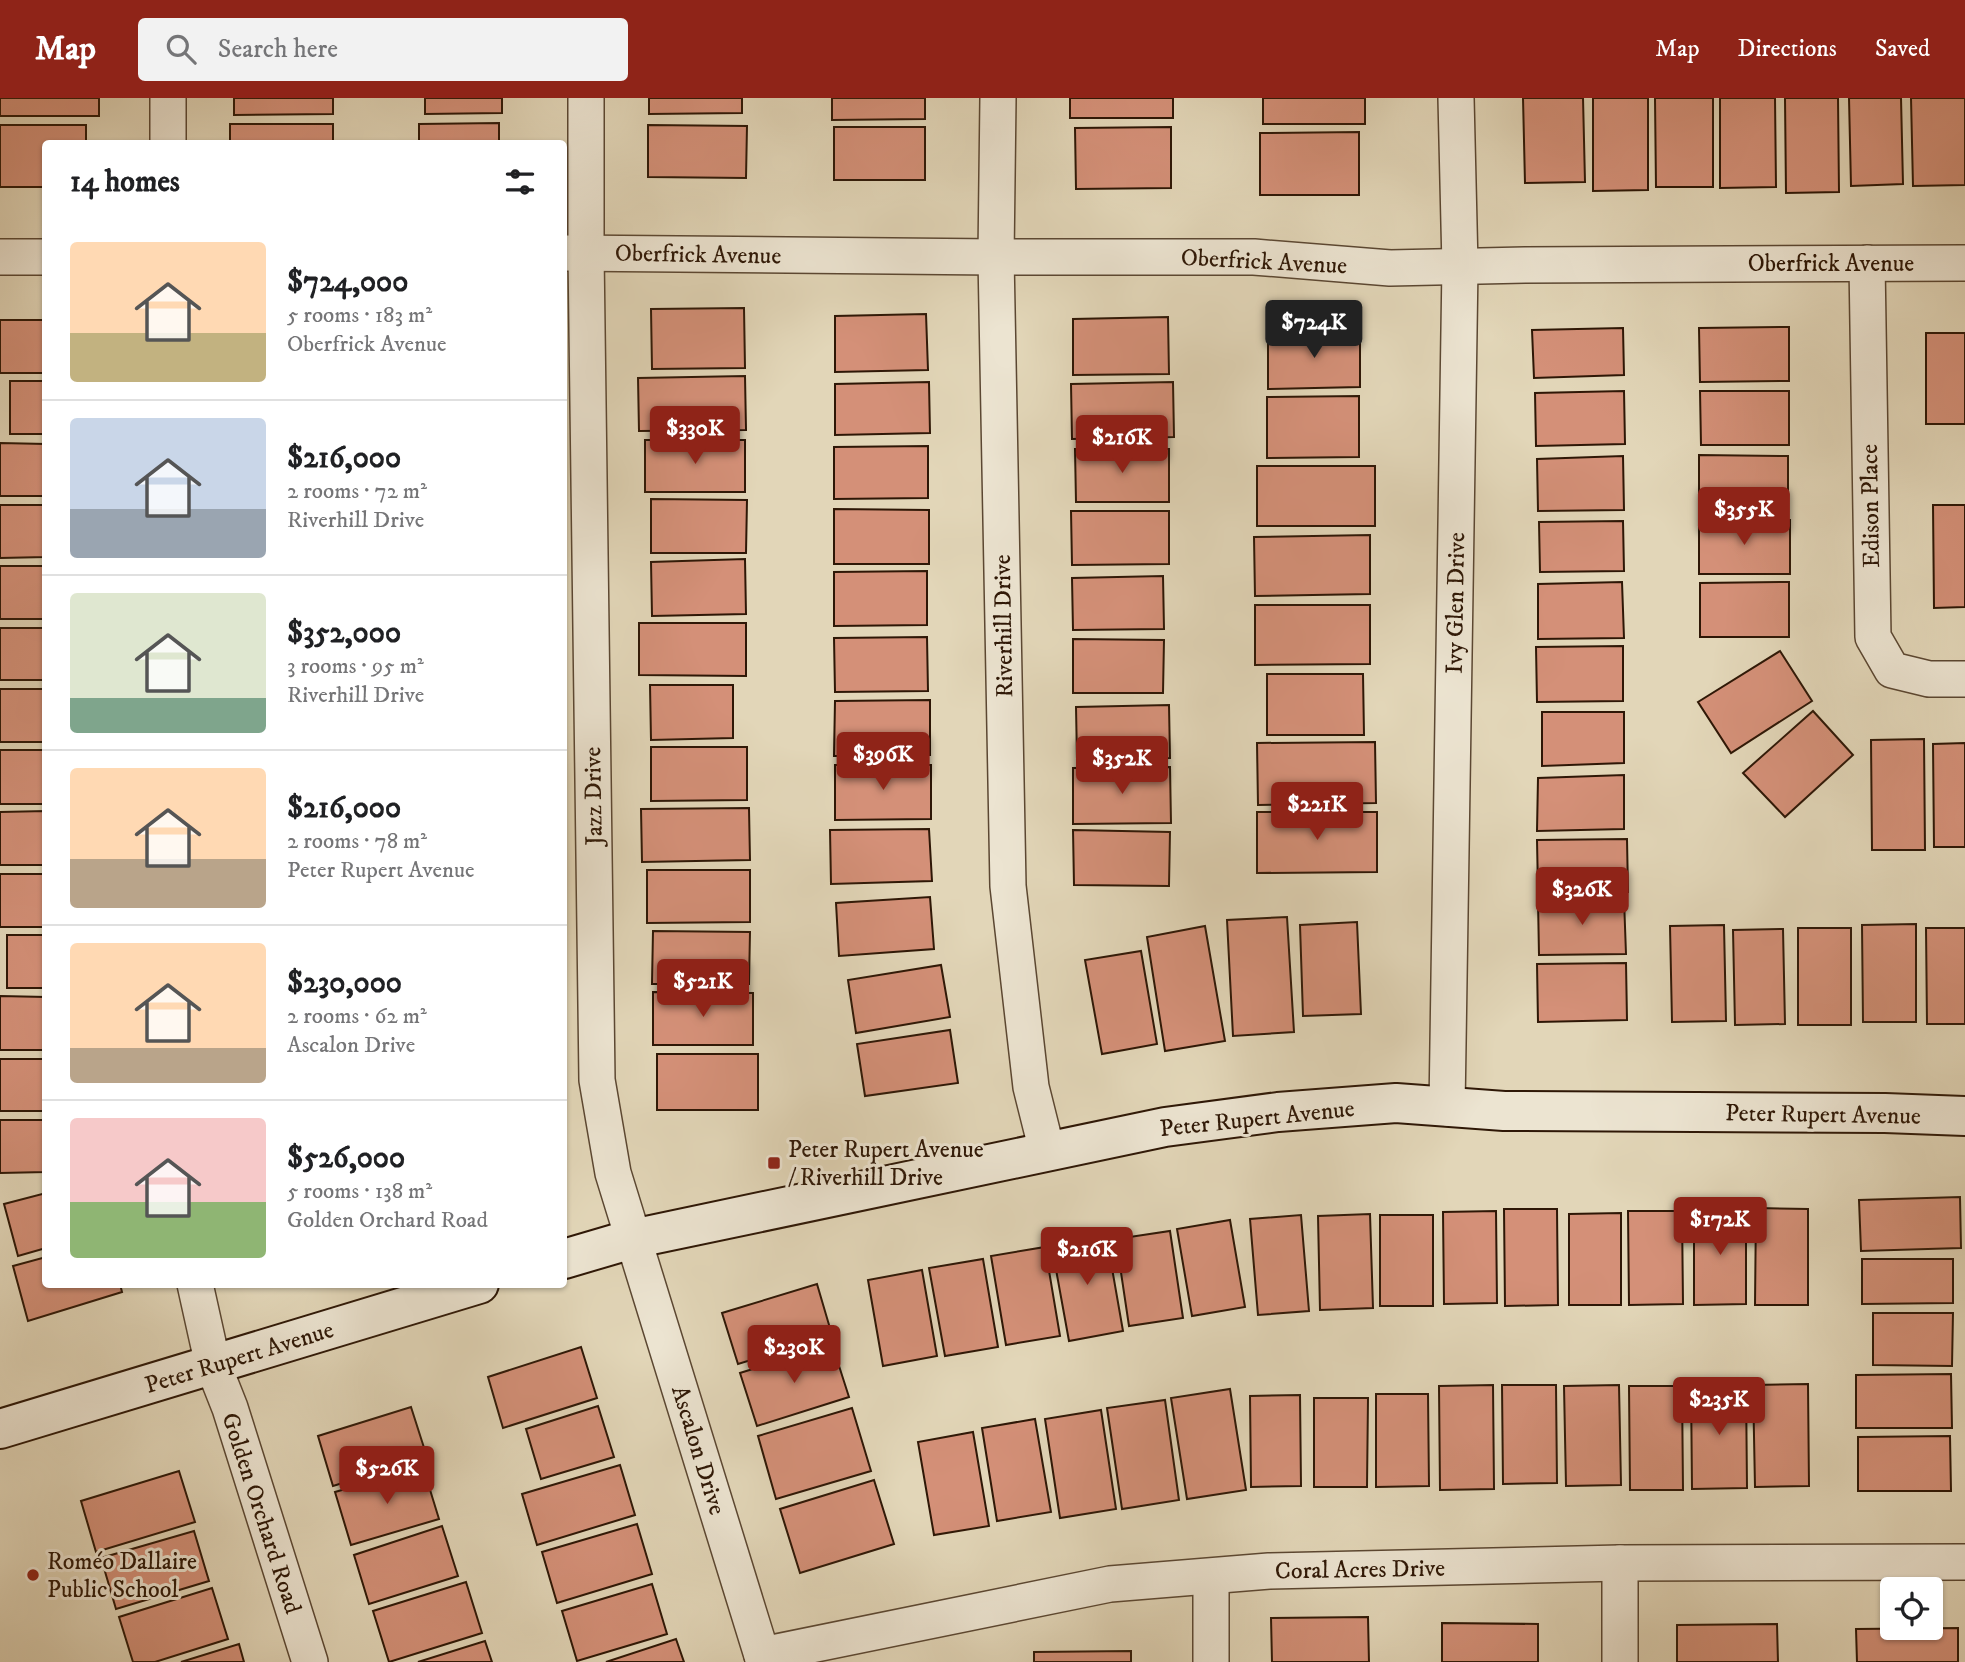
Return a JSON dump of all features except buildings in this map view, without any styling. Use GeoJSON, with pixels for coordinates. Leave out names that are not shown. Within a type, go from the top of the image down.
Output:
{"type":"FeatureCollection","features":[{"type":"Feature","properties":{"kind":"street"},"geometry":{"type":"LineString","coordinates":[[168,98],[168,140]]}},
{"type":"Feature","properties":{"kind":"street","name":"Jazz Drive"},"geometry":{"type":"LineString","coordinates":[[586,98],[575,253],[597,1080],[613,1173],[632,1239]]}},
{"type":"Feature","properties":{"kind":"street","name":"Riverhill Drive"},"geometry":{"type":"LineString","coordinates":[[998,98],[996,257],[1009,886],[1031,1087],[1046,1151]]}},
{"type":"Feature","properties":{"kind":"street","name":"Ivy Glen Drive"},"geometry":{"type":"LineString","coordinates":[[1447,1108],[1460,266],[1457,98]]}},
{"type":"Feature","properties":{"kind":"street","name":"Oberfrick Avenue"},"geometry":{"type":"LineString","coordinates":[[575,253],[1254,257],[1390,268],[1965,263]]}},
{"type":"Feature","properties":{"kind":"street"},"geometry":{"type":"LineString","coordinates":[[0,257],[42,257]]}},
{"type":"Feature","properties":{"kind":"street","name":"Edison Place"},"geometry":{"type":"LineString","coordinates":[[1867,263],[1873,637],[1892,670],[1929,679],[1965,679]]}},
{"type":"Feature","properties":{"kind":"street","name":"Peter Rupert Avenue"},"geometry":{"type":"LineString","coordinates":[[567,1258],[632,1239],[1165,1126],[1278,1112],[1396,1103],[1504,1111],[1885,1113],[1965,1116]]}},
{"type":"Feature","properties":{"kind":"street","name":"Ascalon Drive"},"geometry":{"type":"LineString","coordinates":[[632,1239],[651,1290],[763,1658]]}},
{"type":"Feature","properties":{"kind":"street","name":"Golden Orchard Road"},"geometry":{"type":"LineString","coordinates":[[196,1288],[212,1365],[230,1408],[310,1662]]}},
{"type":"Feature","properties":{"kind":"street","name":"Peter Rupert Avenue"},"geometry":{"type":"LineString","coordinates":[[0,1429],[466,1288]]}},
{"type":"Feature","properties":{"kind":"street","name":"Coral Acres Drive"},"geometry":{"type":"LineString","coordinates":[[763,1658],[1110,1584],[1269,1571],[1620,1563],[1965,1562]]}},
{"type":"Feature","properties":{"kind":"street"},"geometry":{"type":"LineString","coordinates":[[1620,1563],[1620,1662]]}},
{"type":"Feature","properties":{"kind":"street"},"geometry":{"type":"LineString","coordinates":[[1211,1577],[1212,1662]]}},
{"type":"Feature","properties":{"kind":"place","name":"Peter Rupert Avenue / Riverhill Drive"},"geometry":{"type":"Point","coordinates":[774,1163]}},
{"type":"Feature","properties":{"kind":"place","name":"Roméo Dallaire Public School"},"geometry":{"type":"Point","coordinates":[33,1575]}}]}
